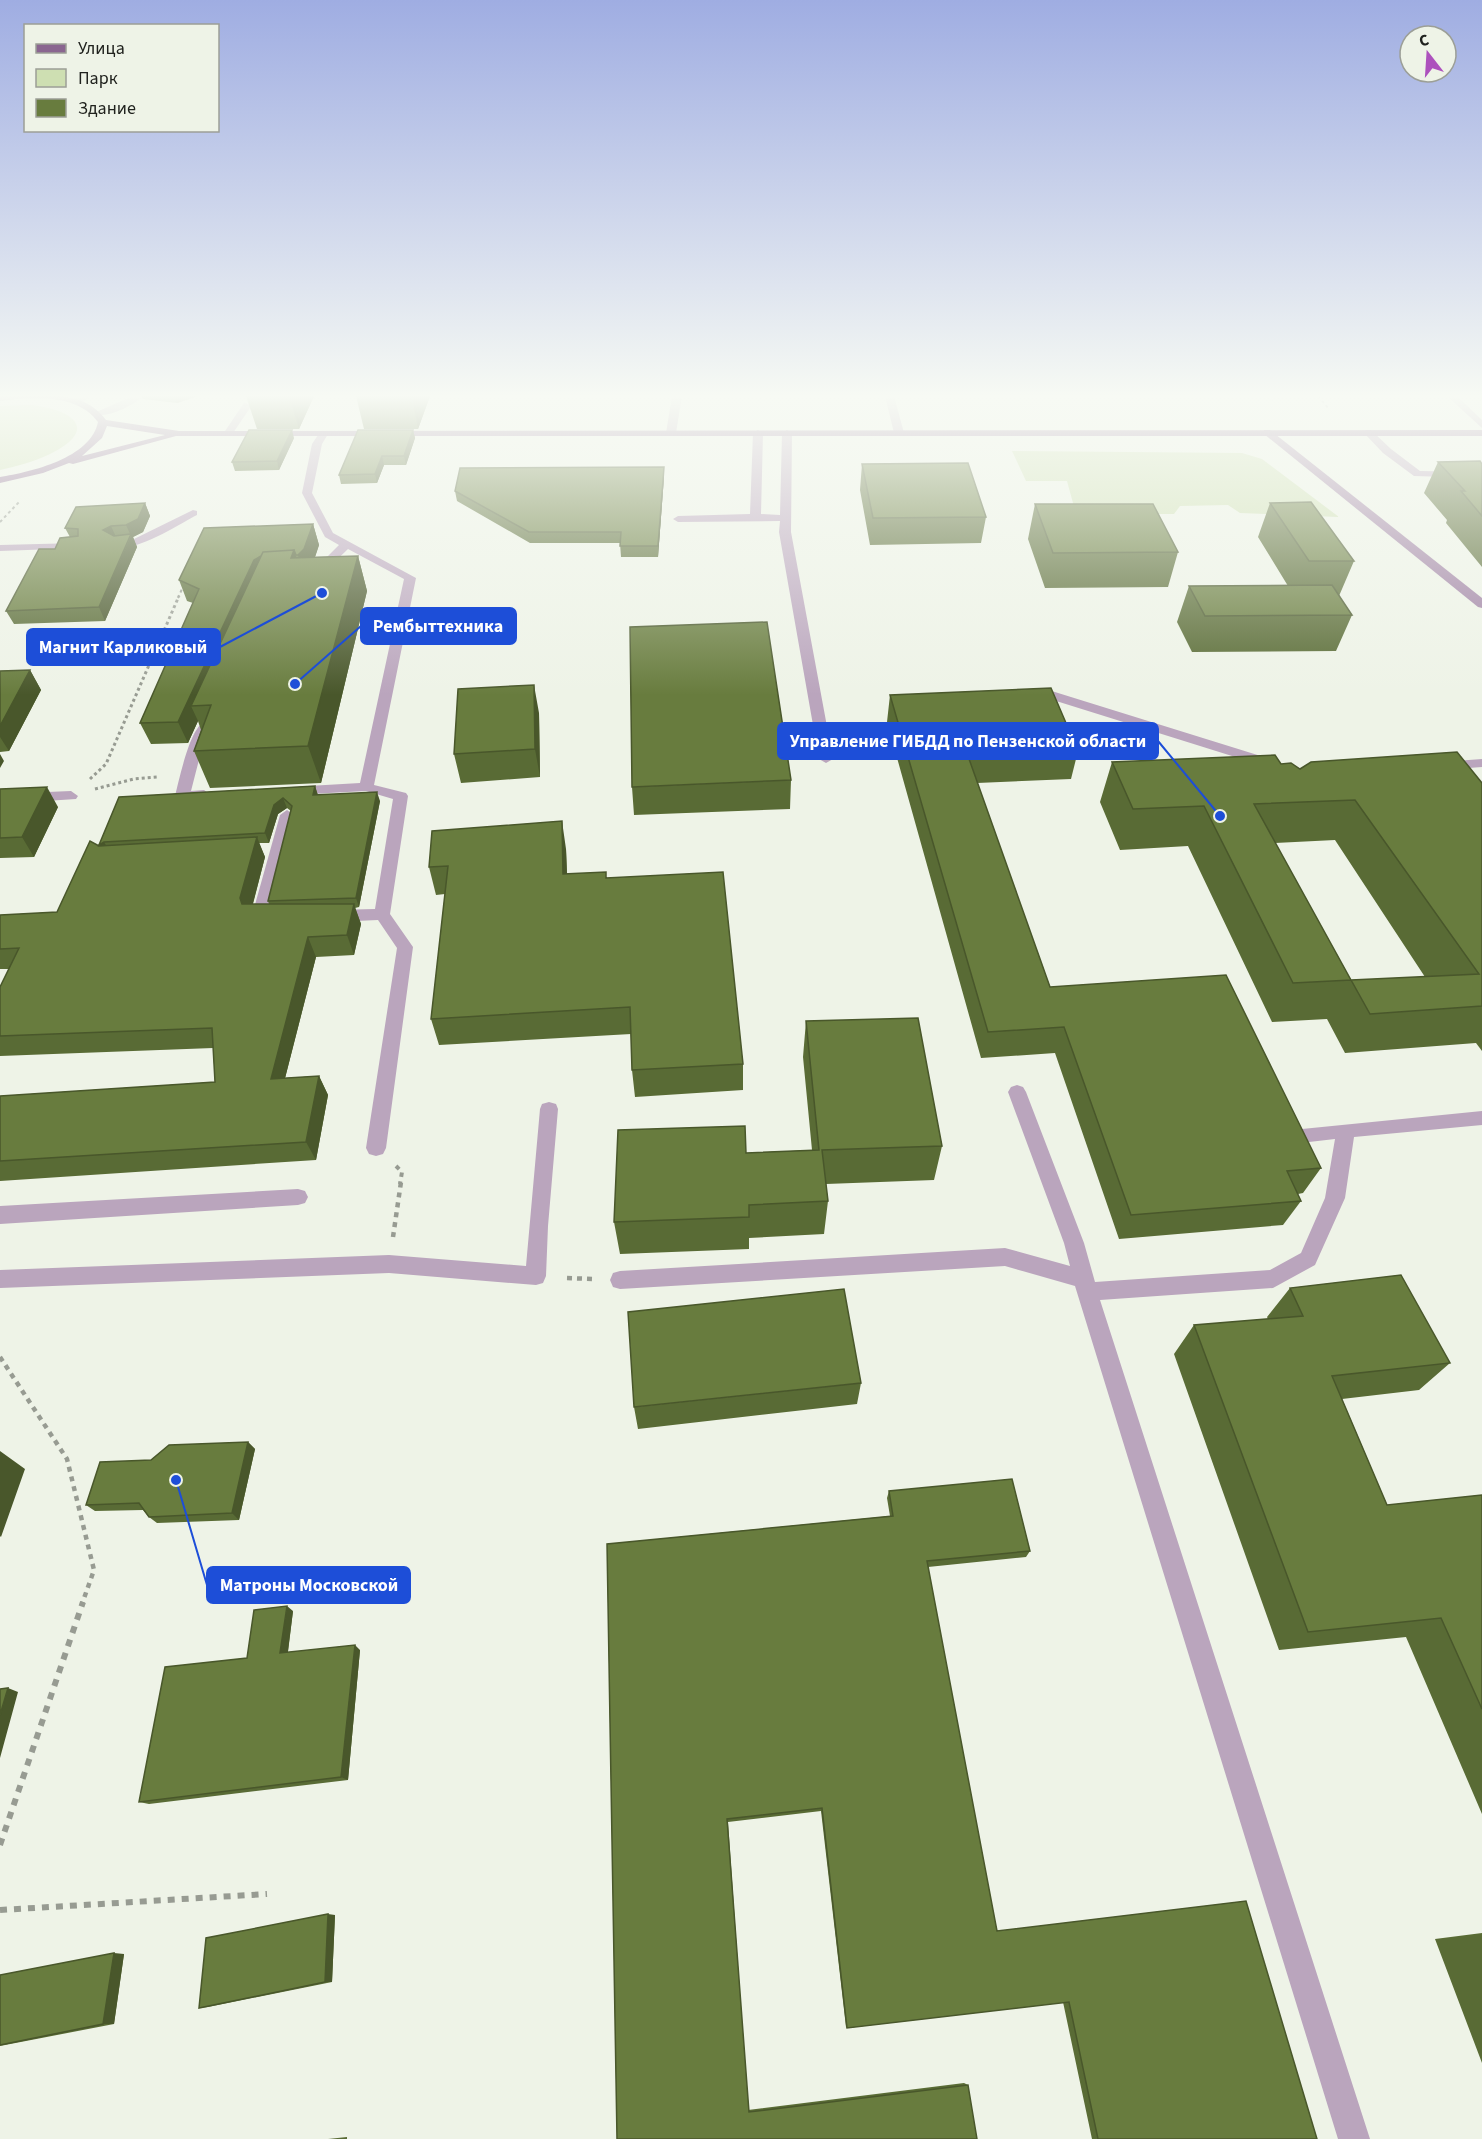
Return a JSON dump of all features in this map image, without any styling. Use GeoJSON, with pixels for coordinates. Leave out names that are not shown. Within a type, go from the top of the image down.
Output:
{"type":"FeatureCollection","features":[{"type":"Feature","properties":{"kind":"main road"},"geometry":{"type":"LineString","coordinates":[[1347,496],[1482,604]]}},
{"type":"Feature","properties":{"kind":"lane"},"geometry":{"type":"LineString","coordinates":[[308,496],[329,535],[410,578],[366,787]]}},
{"type":"Feature","properties":{"kind":"lane"},"geometry":{"type":"LineString","coordinates":[[755,517],[756,496]]}},
{"type":"Feature","properties":{"kind":"lane"},"geometry":{"type":"LineString","coordinates":[[785,496],[785,532],[826,759]]}},
{"type":"Feature","properties":{"kind":"lane"},"geometry":{"type":"LineString","coordinates":[[117,544],[134,543],[193,513]]}},
{"type":"Feature","properties":{"kind":"lane"},"geometry":{"type":"LineString","coordinates":[[678,519],[784,518]]}},
{"type":"Feature","properties":{"kind":"lane"},"geometry":{"type":"LineString","coordinates":[[308,581],[346,545]]}},
{"type":"Feature","properties":{"kind":"lane"},"geometry":{"type":"LineString","coordinates":[[0,548],[78,546]]}},
{"type":"Feature","properties":{"kind":"lane"},"geometry":{"type":"LineString","coordinates":[[1042,692],[1286,769]]}},
{"type":"Feature","properties":{"kind":"lane"},"geometry":{"type":"LineString","coordinates":[[209,717],[195,748],[182,796],[217,794]]}},
{"type":"Feature","properties":{"kind":"lane"},"geometry":{"type":"LineString","coordinates":[[1424,767],[1482,763]]}},
{"type":"Feature","properties":{"kind":"lane"},"geometry":{"type":"LineString","coordinates":[[274,791],[366,787],[401,796],[382,914],[405,947],[376,1148]]}},
{"type":"Feature","properties":{"kind":"lane"},"geometry":{"type":"LineString","coordinates":[[0,799],[71,796]]}},
{"type":"Feature","properties":{"kind":"lane"},"geometry":{"type":"LineString","coordinates":[[281,918],[259,919],[272,850],[287,815]]}},
{"type":"Feature","properties":{"kind":"lane"},"geometry":{"type":"LineString","coordinates":[[315,916],[382,914]]}},
{"type":"Feature","properties":{"kind":"lane"},"geometry":{"type":"LineString","coordinates":[[1017,1092],[1074,1243],[1085,1286],[1354,2139]]}},
{"type":"Feature","properties":{"kind":"lane"},"geometry":{"type":"LineString","coordinates":[[0,1279],[389,1264],[536,1276],[538,1226],[549,1109]]}},
{"type":"Feature","properties":{"kind":"lane"},"geometry":{"type":"LineString","coordinates":[[1309,1134],[1482,1118]]}},
{"type":"Feature","properties":{"kind":"lane"},"geometry":{"type":"LineString","coordinates":[[620,1280],[1005,1257],[1085,1286],[1273,1279],[1308,1259],[1335,1198],[1346,1130]]}},
{"type":"Feature","properties":{"kind":"lane"},"geometry":{"type":"LineString","coordinates":[[0,1215],[298,1197]]}},
{"type":"Feature","properties":{"kind":"path"},"geometry":{"type":"LineString","coordinates":[[106,764],[182,589]]}},
{"type":"Feature","properties":{"kind":"path"},"geometry":{"type":"LineString","coordinates":[[71,796],[134,779],[187,775]]}},
{"type":"Feature","properties":{"kind":"path"},"geometry":{"type":"LineString","coordinates":[[376,1148],[402,1172],[389,1264]]}},
{"type":"Feature","properties":{"kind":"path"},"geometry":{"type":"LineString","coordinates":[[536,1276],[620,1280]]}},
{"type":"Feature","properties":{"kind":"path"},"geometry":{"type":"LineString","coordinates":[[0,1357],[67,1459],[94,1570],[0,1845]]}},
{"type":"Feature","properties":{"kind":"path"},"geometry":{"type":"LineString","coordinates":[[0,1910],[267,1894]]}},
{"type":"Feature","properties":{"kind":"green space"},"geometry":{"type":"Polygon","coordinates":[[[1071,496],[1311,496],[1339,517],[1240,513],[1228,505],[1180,506],[1174,514],[1076,514],[1071,496]]]}},
{"type":"Feature","properties":{"kind":"building"},"geometry":{"type":"Polygon","coordinates":[[[464,496],[662,496],[658,546],[620,546],[621,532],[529,532],[464,496]]]}},
{"type":"Feature","properties":{"kind":"building"},"geometry":{"type":"Polygon","coordinates":[[[868,496],[979,496],[986,517],[873,518],[868,496]]]}},
{"type":"Feature","properties":{"kind":"building"},"geometry":{"type":"Polygon","coordinates":[[[1465,496],[1482,496],[1482,516],[1465,496]]]}},
{"type":"Feature","properties":{"kind":"building"},"geometry":{"type":"Polygon","coordinates":[[[1311,502],[1354,561],[1309,561],[1270,503],[1311,502]]]}},
{"type":"Feature","properties":{"kind":"building"},"geometry":{"type":"Polygon","coordinates":[[[145,503],[138,519],[126,525],[111,526],[103,530],[114,536],[131,534],[99,607],[6,611],[39,549],[55,549],[60,538],[78,536],[78,529],[65,528],[76,507],[145,503]]]}},
{"type":"Feature","properties":{"kind":"building"},"geometry":{"type":"Polygon","coordinates":[[[1035,504],[1153,504],[1178,552],[1053,553],[1035,504]]]}},
{"type":"Feature","properties":{"kind":"building"},"geometry":{"type":"Polygon","coordinates":[[[313,524],[304,549],[298,555],[294,550],[263,552],[254,560],[178,722],[140,723],[199,589],[179,580],[204,528],[313,524]]]}},
{"type":"Feature","properties":{"kind":"building"},"geometry":{"type":"Polygon","coordinates":[[[294,550],[291,558],[358,556],[308,746],[194,751],[211,705],[191,706],[263,552],[294,550]]]}},
{"type":"Feature","properties":{"kind":"building"},"geometry":{"type":"Polygon","coordinates":[[[1332,585],[1352,615],[1205,616],[1189,586],[1332,585]]]}},
{"type":"Feature","properties":{"kind":"building"},"geometry":{"type":"Polygon","coordinates":[[[767,622],[791,780],[632,787],[630,627],[767,622]]]}},
{"type":"Feature","properties":{"kind":"building"},"geometry":{"type":"Polygon","coordinates":[[[30,670],[0,726],[0,671],[30,670]]]}},
{"type":"Feature","properties":{"kind":"building"},"geometry":{"type":"Polygon","coordinates":[[[534,685],[535,749],[454,754],[458,689],[534,685]]]}},
{"type":"Feature","properties":{"kind":"building"},"geometry":{"type":"Polygon","coordinates":[[[1051,688],[1078,751],[968,756],[1050,987],[1226,975],[1321,1168],[1287,1171],[1301,1201],[1131,1215],[1064,1027],[988,1032],[890,695],[1051,688]]]}},
{"type":"Feature","properties":{"kind":"building"},"geometry":{"type":"Polygon","coordinates":[[[1457,752],[1482,783],[1482,1006],[1370,1014],[1351,980],[1293,983],[1204,806],[1133,809],[1112,762],[1275,755],[1281,764],[1291,763],[1300,769],[1311,762],[1457,752]],[[1355,800],[1254,804],[1351,980],[1479,974],[1355,800]]]}},
{"type":"Feature","properties":{"kind":"building"},"geometry":{"type":"Polygon","coordinates":[[[315,786],[313,795],[377,792],[356,898],[268,901],[292,806],[283,798],[274,805],[265,833],[104,842],[99,845],[119,797],[315,786]]]}},
{"type":"Feature","properties":{"kind":"building"},"geometry":{"type":"Polygon","coordinates":[[[47,787],[22,837],[0,838],[0,789],[47,787]]]}},
{"type":"Feature","properties":{"kind":"building"},"geometry":{"type":"Polygon","coordinates":[[[562,821],[563,874],[606,872],[606,878],[723,872],[743,1064],[632,1070],[630,1007],[431,1019],[448,866],[429,867],[432,831],[562,821]]]}},
{"type":"Feature","properties":{"kind":"building"},"geometry":{"type":"Polygon","coordinates":[[[257,837],[240,898],[242,904],[354,904],[347,935],[308,937],[271,1079],[319,1076],[306,1142],[0,1161],[0,1096],[215,1082],[212,1028],[0,1036],[0,987],[19,948],[0,949],[0,915],[57,912],[90,841],[99,846],[257,837]]]}},
{"type":"Feature","properties":{"kind":"building"},"geometry":{"type":"Polygon","coordinates":[[[918,1018],[942,1146],[822,1150],[828,1201],[749,1205],[749,1217],[614,1222],[618,1130],[745,1126],[746,1153],[819,1150],[806,1021],[918,1018]]]}},
{"type":"Feature","properties":{"kind":"building"},"geometry":{"type":"Polygon","coordinates":[[[1401,1275],[1450,1363],[1332,1376],[1387,1505],[1482,1495],[1482,1709],[1441,1618],[1308,1632],[1194,1325],[1303,1316],[1290,1288],[1401,1275]]]}},
{"type":"Feature","properties":{"kind":"building"},"geometry":{"type":"Polygon","coordinates":[[[844,1289],[861,1383],[634,1407],[628,1312],[844,1289]]]}},
{"type":"Feature","properties":{"kind":"building"},"geometry":{"type":"Polygon","coordinates":[[[248,1442],[232,1513],[149,1517],[139,1503],[86,1505],[100,1462],[151,1460],[169,1445],[248,1442]]]}},
{"type":"Feature","properties":{"kind":"building"},"geometry":{"type":"Polygon","coordinates":[[[1012,1479],[1030,1551],[927,1561],[997,1931],[1246,1901],[1317,2139],[1098,2139],[1069,2002],[847,2028],[822,1808],[727,1819],[749,2112],[968,2085],[977,2139],[617,2139],[607,1544],[893,1516],[889,1491],[1012,1479]]]}},
{"type":"Feature","properties":{"kind":"building"},"geometry":{"type":"Polygon","coordinates":[[[287,1606],[280,1653],[355,1645],[341,1777],[139,1802],[165,1667],[247,1658],[254,1610],[287,1606]]]}},
{"type":"Feature","properties":{"kind":"building"},"geometry":{"type":"Polygon","coordinates":[[[8,1688],[0,1715],[0,1689],[8,1688]]]}},
{"type":"Feature","properties":{"kind":"building"},"geometry":{"type":"Polygon","coordinates":[[[328,1914],[325,1982],[199,2008],[206,1938],[328,1914]]]}},
{"type":"Feature","properties":{"kind":"building"},"geometry":{"type":"Polygon","coordinates":[[[114,1953],[103,2024],[0,2045],[0,1975],[114,1953]]]}},
{"type":"Feature","properties":{"kind":"place","name":"Магнит Карликовый"},"geometry":{"type":"Point","coordinates":[322,593]}},
{"type":"Feature","properties":{"kind":"place","name":"Рембыттехника"},"geometry":{"type":"Point","coordinates":[295,684]}},
{"type":"Feature","properties":{"kind":"place","name":"Управление ГИБДД по Пензенской области"},"geometry":{"type":"Point","coordinates":[1220,816]}},
{"type":"Feature","properties":{"kind":"place","name":"Матроны Московской"},"geometry":{"type":"Point","coordinates":[176,1480]}}]}
